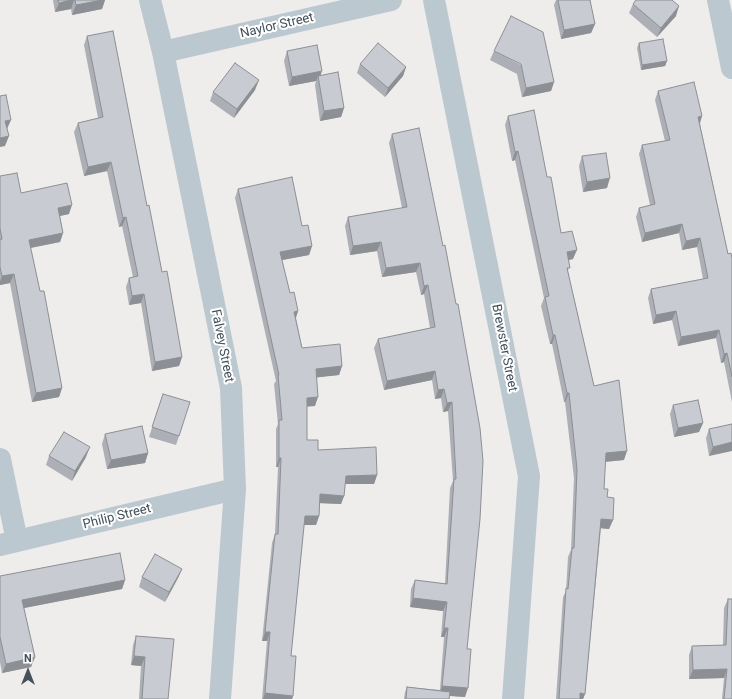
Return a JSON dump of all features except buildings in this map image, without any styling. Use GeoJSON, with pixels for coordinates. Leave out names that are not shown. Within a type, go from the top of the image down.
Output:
{"type":"FeatureCollection","features":[{"type":"Feature","properties":{"kind":"street","name":"Falvey Street"},"geometry":{"type":"LineString","coordinates":[[150,0],[163,52],[231,388],[235,489],[220,699]]}},
{"type":"Feature","properties":{"kind":"street","name":"Naylor Street"},"geometry":{"type":"LineString","coordinates":[[163,52],[391,0]]}},
{"type":"Feature","properties":{"kind":"street","name":"Brewster Street"},"geometry":{"type":"LineString","coordinates":[[434,0],[529,476],[513,699]]}},
{"type":"Feature","properties":{"kind":"street"},"geometry":{"type":"LineString","coordinates":[[718,0],[732,68]]}},
{"type":"Feature","properties":{"kind":"street"},"geometry":{"type":"LineString","coordinates":[[0,459],[9,543]]}},
{"type":"Feature","properties":{"kind":"street","name":"Philip Street"},"geometry":{"type":"LineString","coordinates":[[9,543],[235,489]]}}]}
